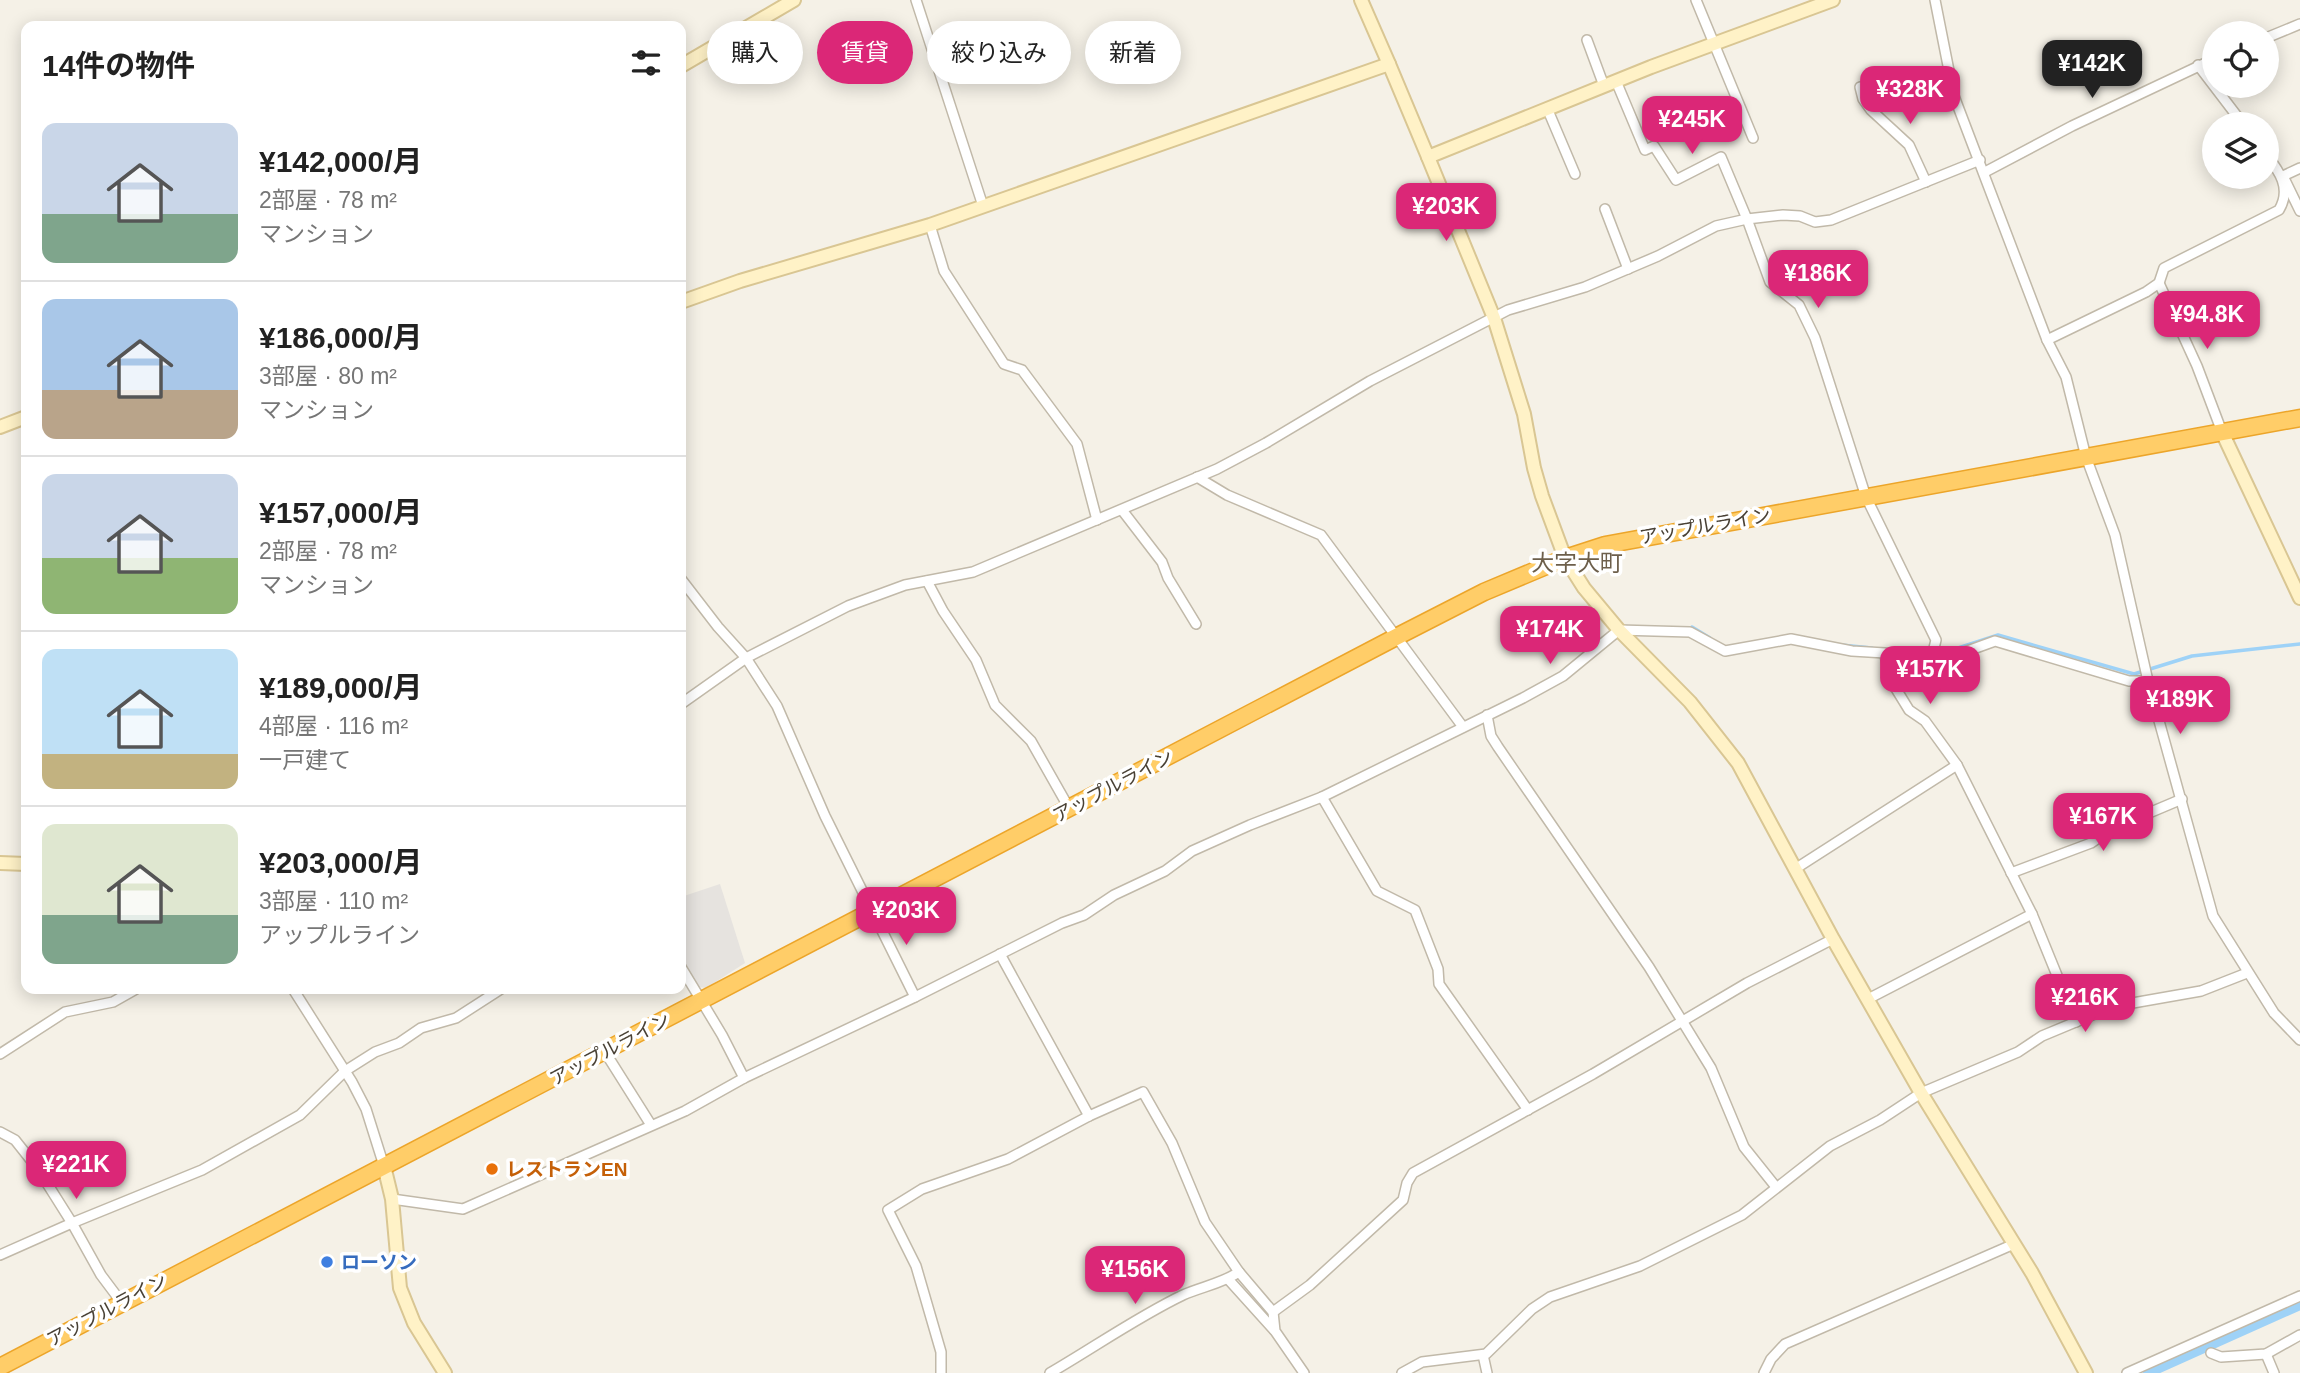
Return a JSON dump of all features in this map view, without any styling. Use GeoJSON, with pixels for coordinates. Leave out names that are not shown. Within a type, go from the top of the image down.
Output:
{"type":"FeatureCollection","features":[{"type":"Feature","properties":{"kind":"highway","name":"アップルライン"},"geometry":{"type":"LineString","coordinates":[[0,1367],[1398,636],[1484,592],[1565,558],[1605,545],[2300,418]]}},
{"type":"Feature","properties":{"kind":"street"},"geometry":{"type":"LineString","coordinates":[[686,63],[794,0]]}},
{"type":"Feature","properties":{"kind":"street"},"geometry":{"type":"LineString","coordinates":[[916,0],[983,206]]}},
{"type":"Feature","properties":{"kind":"street"},"geometry":{"type":"LineString","coordinates":[[1361,0],[1494,318],[1524,415],[1542,496],[1565,558],[1584,589],[1619,630],[1690,702],[1738,763],[1833,939],[1921,1093],[2014,1244],[2086,1373]]}},
{"type":"Feature","properties":{"kind":"street"},"geometry":{"type":"LineString","coordinates":[[1696,0],[1753,138]]}},
{"type":"Feature","properties":{"kind":"street"},"geometry":{"type":"LineString","coordinates":[[1428,157],[1610,83],[1833,0]]}},
{"type":"Feature","properties":{"kind":"street"},"geometry":{"type":"LineString","coordinates":[[1935,0],[1954,96],[2047,340],[2066,377],[2086,457],[2115,535],[2148,681],[2213,916],[2274,1013],[2300,1040]]}},
{"type":"Feature","properties":{"kind":"street"},"geometry":{"type":"LineString","coordinates":[[2279,33],[2300,24]]}},
{"type":"Feature","properties":{"kind":"street"},"geometry":{"type":"LineString","coordinates":[[1587,40],[1645,150],[1654,146],[1676,180],[1721,158],[1770,282],[1799,305],[1815,338],[1866,497],[1936,640],[1932,656]]}},
{"type":"Feature","properties":{"kind":"street"},"geometry":{"type":"LineString","coordinates":[[686,300],[740,281],[930,225],[1389,64]]}},
{"type":"Feature","properties":{"kind":"street"},"geometry":{"type":"LineString","coordinates":[[1985,172],[2072,126],[2202,64]]}},
{"type":"Feature","properties":{"kind":"street"},"geometry":{"type":"LineString","coordinates":[[2198,65],[2234,112]]}},
{"type":"Feature","properties":{"kind":"street"},"geometry":{"type":"LineString","coordinates":[[1860,87],[1863,99],[1871,110],[1909,145],[1926,182]]}},
{"type":"Feature","properties":{"kind":"street"},"geometry":{"type":"LineString","coordinates":[[1547,108],[1575,174]]}},
{"type":"Feature","properties":{"kind":"street"},"geometry":{"type":"LineString","coordinates":[[686,700],[746,658],[848,606],[905,585],[973,572],[1197,477],[1266,443],[1370,381],[1508,310],[1585,287],[1658,256],[1708,229],[1747,219],[1783,215],[1800,216],[1815,222],[1830,220],[1980,160]]}},
{"type":"Feature","properties":{"kind":"street"},"geometry":{"type":"LineString","coordinates":[[2283,176],[2300,168]]}},
{"type":"Feature","properties":{"kind":"street"},"geometry":{"type":"LineString","coordinates":[[2279,171],[2300,211]]}},
{"type":"Feature","properties":{"kind":"street"},"geometry":{"type":"LineString","coordinates":[[2283,176],[2283,203],[2279,209],[2164,268],[2159,283],[2197,366],[2222,432],[2300,598]]}},
{"type":"Feature","properties":{"kind":"street"},"geometry":{"type":"LineString","coordinates":[[1605,209],[1628,269]]}},
{"type":"Feature","properties":{"kind":"street"},"geometry":{"type":"LineString","coordinates":[[930,225],[944,271],[1004,364],[1022,370],[1077,443],[1097,520]]}},
{"type":"Feature","properties":{"kind":"street"},"geometry":{"type":"LineString","coordinates":[[2047,340],[2159,283]]}},
{"type":"Feature","properties":{"kind":"street"},"geometry":{"type":"LineString","coordinates":[[0,427],[21,419]]}},
{"type":"Feature","properties":{"kind":"street"},"geometry":{"type":"LineString","coordinates":[[1197,477],[1227,495],[1321,535],[1463,727]]}},
{"type":"Feature","properties":{"kind":"street"},"geometry":{"type":"LineString","coordinates":[[1122,510],[1162,562],[1168,578],[1196,624]]}},
{"type":"Feature","properties":{"kind":"street"},"geometry":{"type":"LineString","coordinates":[[927,581],[943,611],[976,660],[995,705],[1031,741],[1069,808]]}},
{"type":"Feature","properties":{"kind":"street"},"geometry":{"type":"LineString","coordinates":[[686,585],[746,658],[776,706],[871,911],[915,997]]}},
{"type":"Feature","properties":{"kind":"street"},"geometry":{"type":"LineString","coordinates":[[392,1199],[463,1209],[685,1111],[744,1078],[915,997],[1062,923],[1084,915],[1114,895],[1165,871],[1192,851],[1322,797],[1488,715],[1563,676],[1619,630],[1690,632],[1725,651],[1791,639],[1885,655],[1951,657],[1995,641],[2129,681],[2148,681]]}},
{"type":"Feature","properties":{"kind":"street"},"geometry":{"type":"LineString","coordinates":[[1885,655],[1890,679],[1909,710],[1925,721],[1957,765],[2032,914],[2076,1021]]}},
{"type":"Feature","properties":{"kind":"street"},"geometry":{"type":"LineString","coordinates":[[1488,715],[1491,736],[1649,967],[1719,1083],[1744,1147],[1776,1187]]}},
{"type":"Feature","properties":{"kind":"street"},"geometry":{"type":"LineString","coordinates":[[1795,869],[1957,765]]}},
{"type":"Feature","properties":{"kind":"street"},"geometry":{"type":"LineString","coordinates":[[1322,797],[1377,891],[1415,910],[1438,969],[1439,984],[1528,1110]]}},
{"type":"Feature","properties":{"kind":"street"},"geometry":{"type":"LineString","coordinates":[[2011,873],[2091,843],[2111,829],[2182,799]]}},
{"type":"Feature","properties":{"kind":"street"},"geometry":{"type":"LineString","coordinates":[[0,863],[21,864]]}},
{"type":"Feature","properties":{"kind":"street"},"geometry":{"type":"LineString","coordinates":[[1868,999],[2032,914]]}},
{"type":"Feature","properties":{"kind":"street"},"geometry":{"type":"LineString","coordinates":[[1273,1312],[1310,1284],[1403,1200],[1407,1183],[1413,1173],[1528,1110],[1747,983],[1833,939]]}},
{"type":"Feature","properties":{"kind":"street"},"geometry":{"type":"LineString","coordinates":[[1000,954],[1089,1116]]}},
{"type":"Feature","properties":{"kind":"street"},"geometry":{"type":"LineString","coordinates":[[1402,1373],[1422,1362],[1483,1355],[1498,1345],[1532,1309],[1550,1297],[1640,1266],[1742,1215],[1839,1140],[1880,1120],[1921,1093],[2018,1052],[2042,1036],[2076,1021],[2127,1004],[2201,991],[2247,973]]}},
{"type":"Feature","properties":{"kind":"street"},"geometry":{"type":"LineString","coordinates":[[686,975],[744,1078]]}},
{"type":"Feature","properties":{"kind":"street"},"geometry":{"type":"LineString","coordinates":[[0,1054],[65,1012],[113,1002],[127,994]]}},
{"type":"Feature","properties":{"kind":"street"},"geometry":{"type":"LineString","coordinates":[[296,994],[366,1109],[392,1199],[400,1288],[414,1323],[445,1373]]}},
{"type":"Feature","properties":{"kind":"street"},"geometry":{"type":"LineString","coordinates":[[0,1255],[202,1170],[300,1115],[345,1071],[375,1052],[399,1043],[421,1028],[456,1018],[493,994]]}},
{"type":"Feature","properties":{"kind":"street"},"geometry":{"type":"LineString","coordinates":[[605,1052],[651,1125]]}},
{"type":"Feature","properties":{"kind":"street"},"geometry":{"type":"LineString","coordinates":[[941,1373],[941,1352],[916,1266],[888,1210],[922,1189],[1008,1158],[1089,1116],[1143,1092],[1172,1143],[1205,1222],[1238,1272],[1273,1312],[1275,1331]]}},
{"type":"Feature","properties":{"kind":"street"},"geometry":{"type":"LineString","coordinates":[[0,1132],[15,1140],[38,1169],[101,1275],[122,1303]]}},
{"type":"Feature","properties":{"kind":"street"},"geometry":{"type":"LineString","coordinates":[[1764,1373],[1771,1359],[1785,1344],[2014,1244]]}},
{"type":"Feature","properties":{"kind":"street"},"geometry":{"type":"LineString","coordinates":[[1050,1373],[1182,1296],[1228,1279],[1238,1272]]}},
{"type":"Feature","properties":{"kind":"street"},"geometry":{"type":"LineString","coordinates":[[1228,1279],[1275,1331],[1304,1373]]}},
{"type":"Feature","properties":{"kind":"street"},"geometry":{"type":"LineString","coordinates":[[2127,1373],[2300,1296]]}},
{"type":"Feature","properties":{"kind":"street"},"geometry":{"type":"LineString","coordinates":[[2211,1353],[2221,1357],[2266,1354],[2300,1335]]}},
{"type":"Feature","properties":{"kind":"street"},"geometry":{"type":"LineString","coordinates":[[2266,1354],[2274,1373]]}},
{"type":"Feature","properties":{"kind":"street"},"geometry":{"type":"LineString","coordinates":[[1483,1355],[1487,1373]]}},
{"type":"Feature","properties":{"kind":"shaded area"},"geometry":{"type":"Polygon","coordinates":[[[720,884],[745,963],[706,988],[699,987],[686,965],[686,895],[720,884]]]}},
{"type":"Feature","properties":{"kind":"waterway"},"geometry":{"type":"LineString","coordinates":[[1692,627],[1710,638]]}},
{"type":"Feature","properties":{"kind":"waterway"},"geometry":{"type":"LineString","coordinates":[[1918,651],[1949,651],[1998,635],[2134,674],[2192,656],[2300,644]]}},
{"type":"Feature","properties":{"kind":"waterway"},"geometry":{"type":"LineString","coordinates":[[1841,645],[1872,648]]}},
{"type":"Feature","properties":{"kind":"waterway"},"geometry":{"type":"LineString","coordinates":[[2148,1373],[2300,1305]]}},
{"type":"Feature","properties":{"kind":"place","name":"レストランEN"},"geometry":{"type":"Point","coordinates":[492,1169]}},
{"type":"Feature","properties":{"kind":"place","name":"ローソン"},"geometry":{"type":"Point","coordinates":[327,1262]}},
{"type":"Feature","properties":{"kind":"district","name":"大字大町"},"geometry":{"type":"Point","coordinates":[1577,563]}}]}
